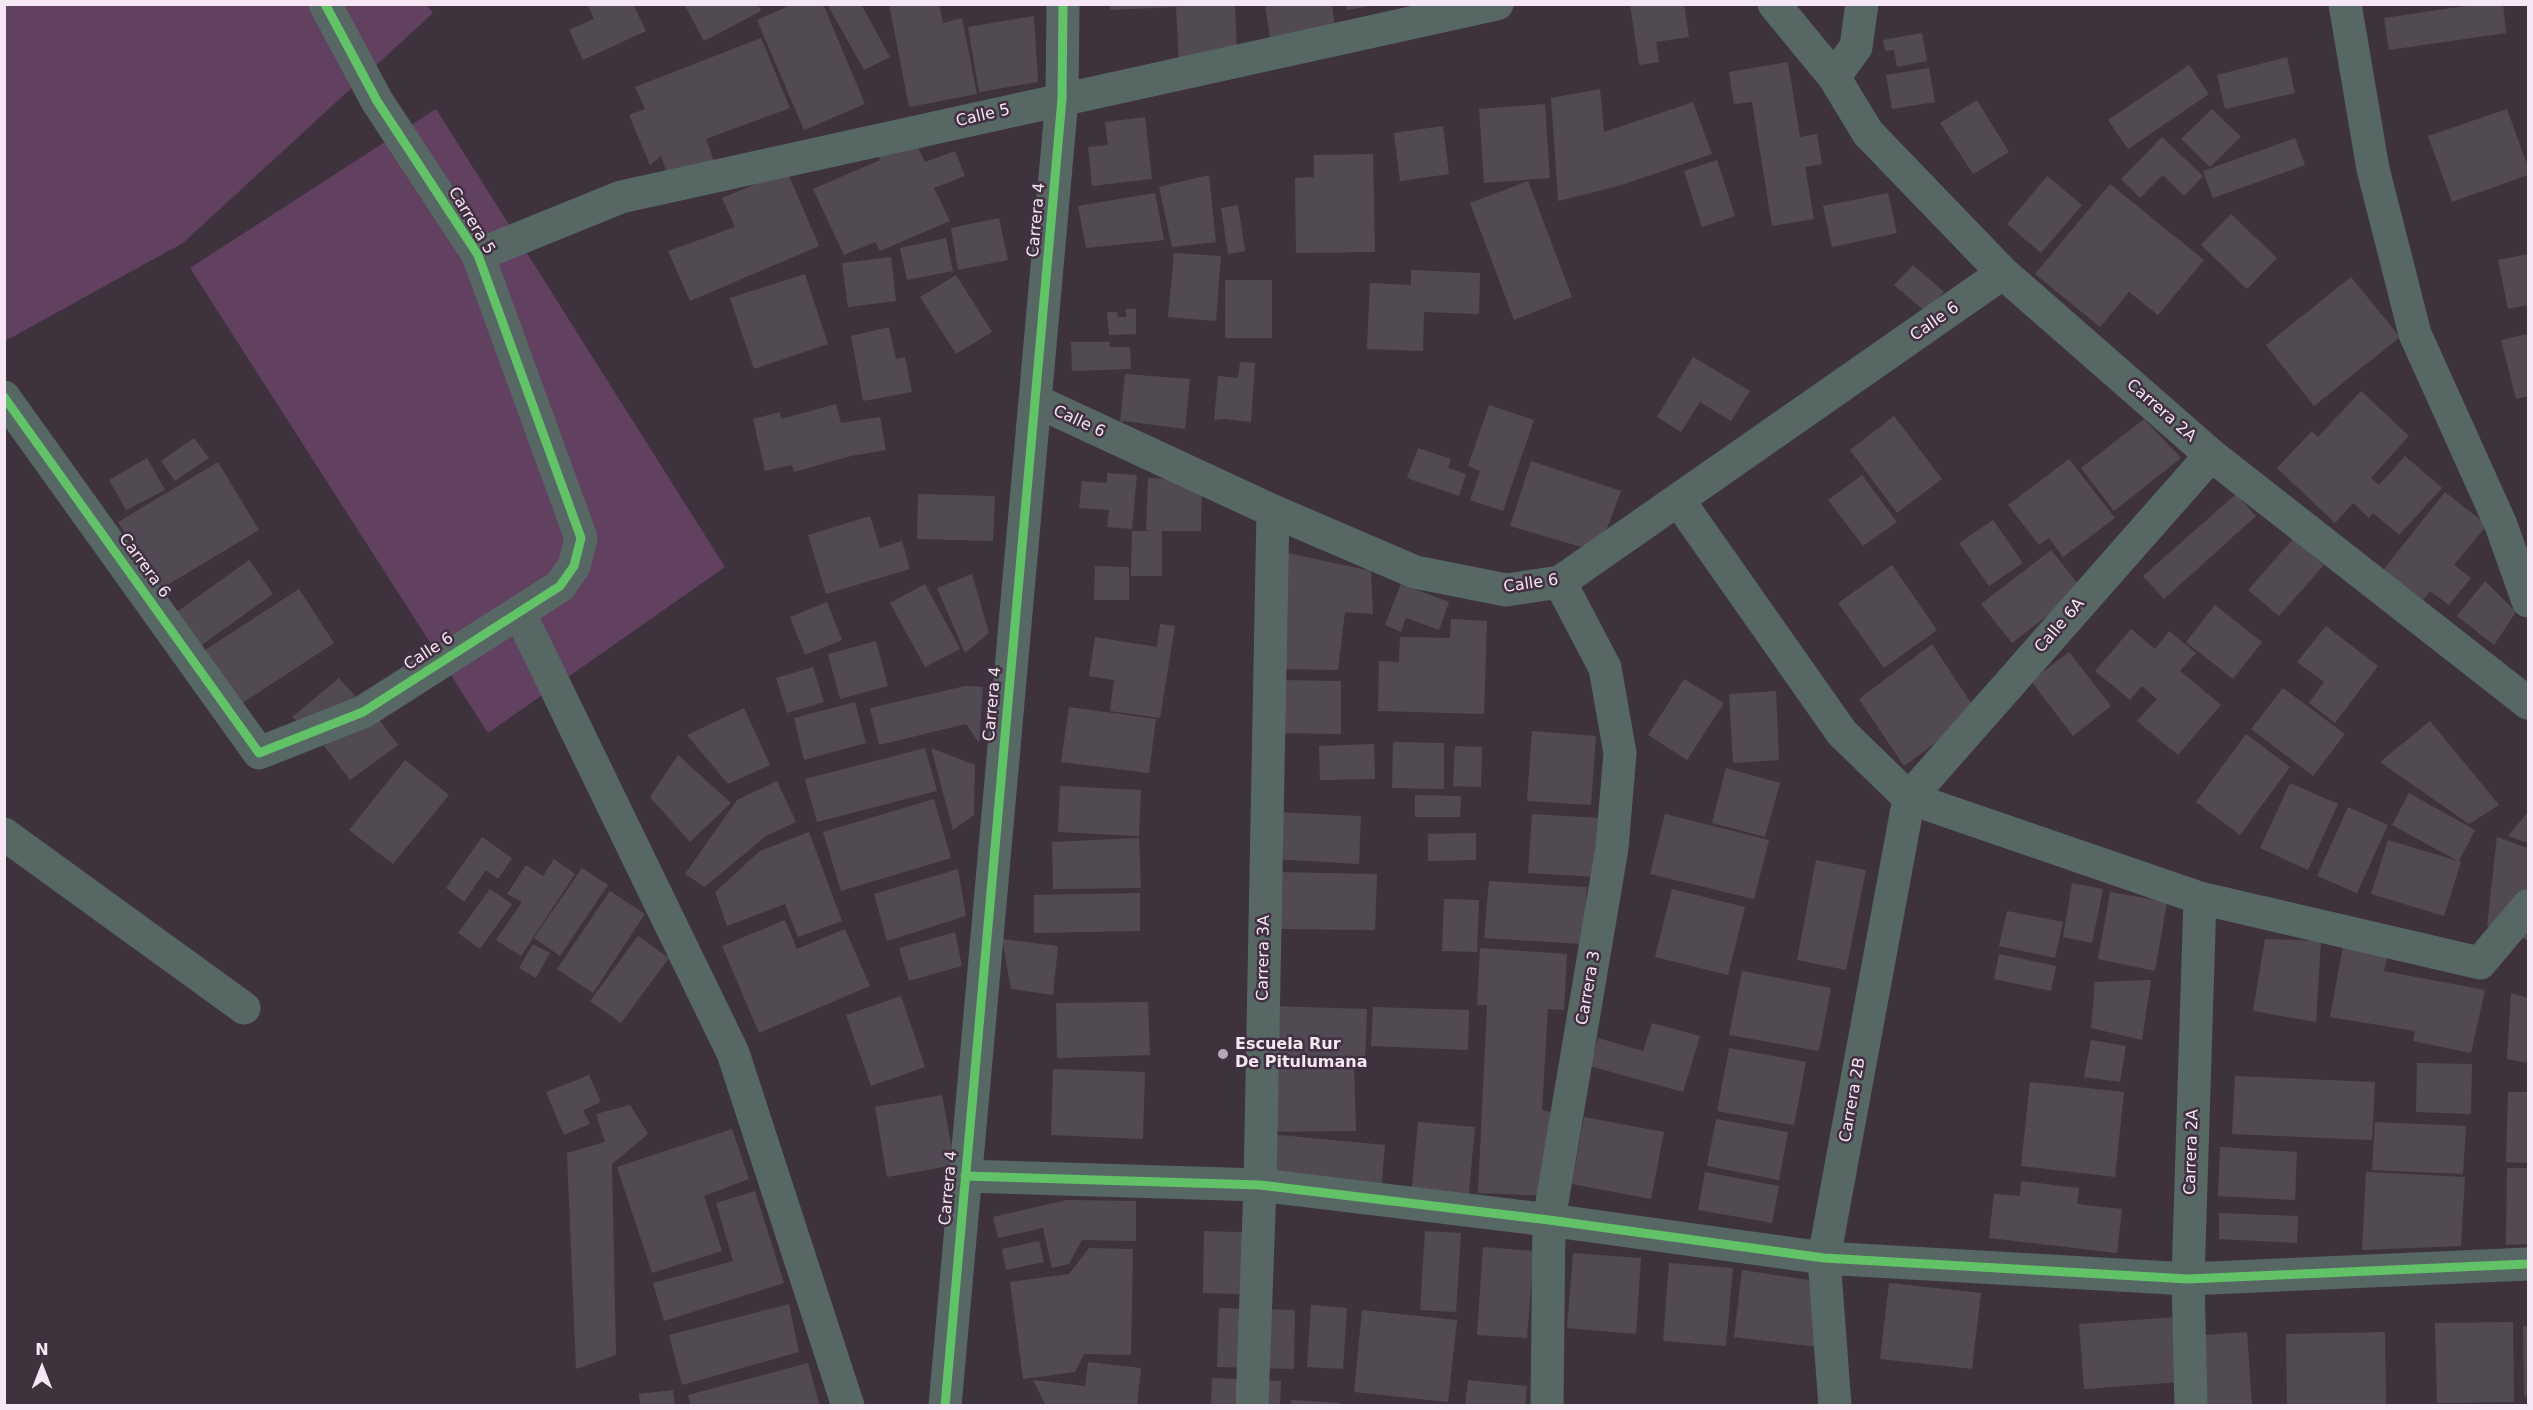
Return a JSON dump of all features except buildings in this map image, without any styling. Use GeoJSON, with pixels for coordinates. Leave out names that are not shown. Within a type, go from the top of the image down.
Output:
{"type":"FeatureCollection","features":[{"type":"Feature","properties":{"kind":"street","name":"Carrera 5"},"geometry":{"type":"LineString","coordinates":[[325,4],[377,101],[478,255],[581,538]]}},
{"type":"Feature","properties":{"kind":"street","name":"Carrera 4"},"geometry":{"type":"LineString","coordinates":[[945,1406],[1062,99],[1064,4]]}},
{"type":"Feature","properties":{"kind":"street","name":"Calle 5"},"geometry":{"type":"LineString","coordinates":[[478,255],[621,197],[1497,4]]}},
{"type":"Feature","properties":{"kind":"street"},"geometry":{"type":"LineString","coordinates":[[1774,4],[1834,77],[1856,47],[1862,4]]}},
{"type":"Feature","properties":{"kind":"street"},"geometry":{"type":"LineString","coordinates":[[2345,4],[2373,169],[2415,334],[2501,525],[2529,601]]}},
{"type":"Feature","properties":{"kind":"street","name":"Carrera 2A"},"geometry":{"type":"LineString","coordinates":[[1834,77],[1868,133],[2004,273],[2211,455],[2529,703]]}},
{"type":"Feature","properties":{"kind":"street","name":"Calle 6"},"geometry":{"type":"LineString","coordinates":[[1036,402],[1273,511],[1416,572],[1506,590],[1560,582],[2004,273]]}},
{"type":"Feature","properties":{"kind":"street","name":"Carrera 6"},"geometry":{"type":"LineString","coordinates":[[4,397],[259,753]]}},
{"type":"Feature","properties":{"kind":"street","name":"Calle 6A"},"geometry":{"type":"LineString","coordinates":[[1909,798],[2211,455]]}},
{"type":"Feature","properties":{"kind":"street"},"geometry":{"type":"LineString","coordinates":[[1679,501],[1842,733],[1909,798],[2200,898],[2480,963],[2529,906]]}},
{"type":"Feature","properties":{"kind":"street","name":"Carrera 3A"},"geometry":{"type":"LineString","coordinates":[[1252,1406],[1260,1185],[1273,511]]}},
{"type":"Feature","properties":{"kind":"street","name":"Calle 6"},"geometry":{"type":"LineString","coordinates":[[259,753],[363,712],[560,586],[574,566],[581,538]]}},
{"type":"Feature","properties":{"kind":"street","name":"Carrera 3"},"geometry":{"type":"LineString","coordinates":[[1547,1406],[1549,1220],[1612,848],[1620,753],[1605,668],[1560,582]]}},
{"type":"Feature","properties":{"kind":"street"},"geometry":{"type":"LineString","coordinates":[[519,612],[733,1053],[848,1406]]}},
{"type":"Feature","properties":{"kind":"street","name":"Carrera 2B"},"geometry":{"type":"LineString","coordinates":[[1835,1406],[1824,1258],[1909,798]]}},
{"type":"Feature","properties":{"kind":"street"},"geometry":{"type":"LineString","coordinates":[[4,834],[244,1008]]}},
{"type":"Feature","properties":{"kind":"street","name":"Carrera 2A"},"geometry":{"type":"LineString","coordinates":[[2191,1406],[2188,1279],[2200,898]]}},
{"type":"Feature","properties":{"kind":"street"},"geometry":{"type":"LineString","coordinates":[[965,1176],[1260,1185],[1549,1220],[1824,1258],[2188,1279],[2529,1264]]}},
{"type":"Feature","properties":{"kind":"shaded area"},"geometry":{"type":"Polygon","coordinates":[[[5,5],[427,5],[433,13],[183,243],[5,341],[5,5]]]}},
{"type":"Feature","properties":{"kind":"shaded area"},"geometry":{"type":"Polygon","coordinates":[[[436,109],[725,567],[488,733],[190,268],[436,109]]]}},
{"type":"Feature","properties":{"kind":"cycle path"},"geometry":{"type":"LineString","coordinates":[[4,397],[259,753],[363,712],[560,586],[574,566],[581,538],[478,255],[377,101],[325,4]]}},
{"type":"Feature","properties":{"kind":"cycle path"},"geometry":{"type":"LineString","coordinates":[[945,1406],[1062,99],[1063,4]]}},
{"type":"Feature","properties":{"kind":"cycle path"},"geometry":{"type":"LineString","coordinates":[[965,1176],[1260,1185],[1549,1220],[1824,1258],[2188,1279],[2528,1264]]}},
{"type":"Feature","properties":{"kind":"place","name":"Escuela Rur De Pitulumana"},"geometry":{"type":"Point","coordinates":[1223,1054]}}]}
